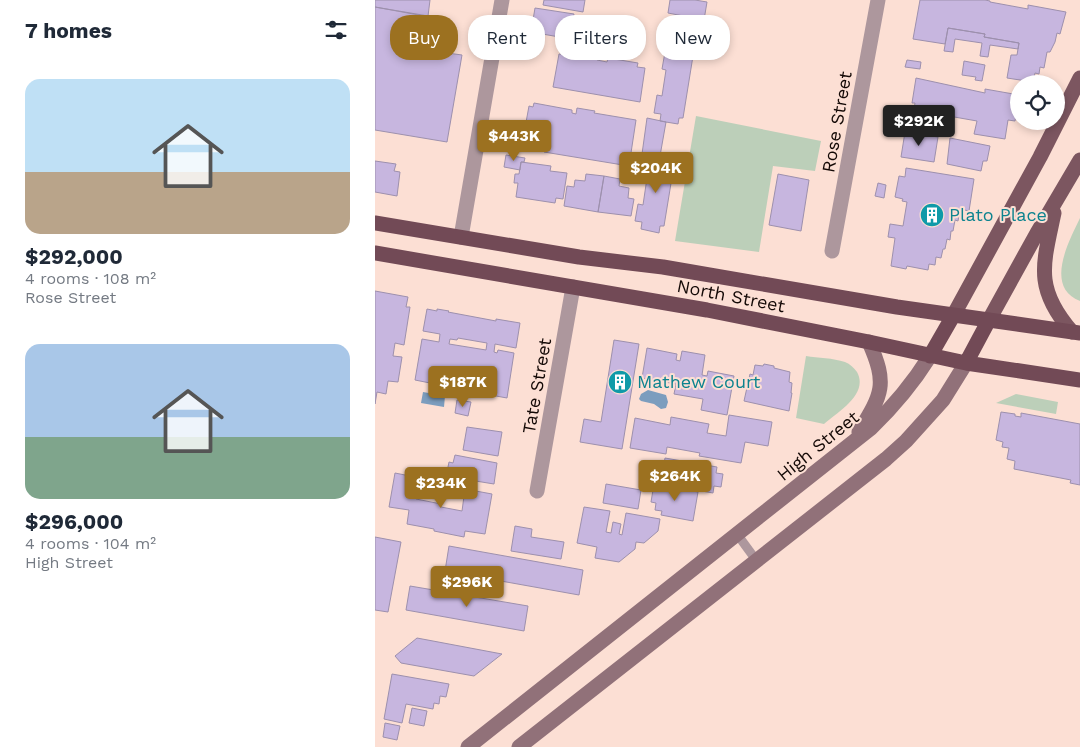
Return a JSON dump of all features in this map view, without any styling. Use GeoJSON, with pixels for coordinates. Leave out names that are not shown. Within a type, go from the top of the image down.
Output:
{"type":"FeatureCollection","features":[{"type":"Feature","properties":{"kind":"highway","name":"North Street"},"geometry":{"type":"LineString","coordinates":[[375,223],[579,256],[663,267],[953,316],[1076,332]]}},
{"type":"Feature","properties":{"kind":"highway","name":"North Street"},"geometry":{"type":"LineString","coordinates":[[375,253],[707,310],[966,363],[1080,380]]}},
{"type":"Feature","properties":{"kind":"highway","name":"High Street"},"geometry":{"type":"LineString","coordinates":[[930,356],[953,316]]}},
{"type":"Feature","properties":{"kind":"highway"},"geometry":{"type":"LineString","coordinates":[[966,363],[989,320]]}},
{"type":"Feature","properties":{"kind":"main road","name":"High Street"},"geometry":{"type":"LineString","coordinates":[[953,316],[1040,157],[1080,78]]}},
{"type":"Feature","properties":{"kind":"main road"},"geometry":{"type":"LineString","coordinates":[[989,320],[1080,160]]}},
{"type":"Feature","properties":{"kind":"main road"},"geometry":{"type":"LineString","coordinates":[[1056,201],[1044,260],[1043,277],[1051,304],[1058,316],[1076,332]]}},
{"type":"Feature","properties":{"kind":"main road"},"geometry":{"type":"LineString","coordinates":[[854,442],[877,402],[881,388],[879,366],[869,342]]}},
{"type":"Feature","properties":{"kind":"main road","name":"High Street"},"geometry":{"type":"LineString","coordinates":[[468,747],[854,442],[899,400],[914,382],[930,356]]}},
{"type":"Feature","properties":{"kind":"main road"},"geometry":{"type":"LineString","coordinates":[[519,747],[865,476],[906,441],[943,400],[966,363]]}},
{"type":"Feature","properties":{"kind":"street"},"geometry":{"type":"LineString","coordinates":[[461,237],[502,0]]}},
{"type":"Feature","properties":{"kind":"street","name":"Rose Street"},"geometry":{"type":"LineString","coordinates":[[832,251],[878,0]]}},
{"type":"Feature","properties":{"kind":"street","name":"Tate Street"},"geometry":{"type":"LineString","coordinates":[[537,491],[573,287]]}},
{"type":"Feature","properties":{"kind":"lane"},"geometry":{"type":"LineString","coordinates":[[737,534],[757,560]]}},
{"type":"Feature","properties":{"kind":"green space"},"geometry":{"type":"Polygon","coordinates":[[[696,116],[821,141],[815,171],[773,166],[759,252],[675,241],[696,116]]]}},
{"type":"Feature","properties":{"kind":"green space"},"geometry":{"type":"Polygon","coordinates":[[[1080,218],[1080,301],[1069,294],[1063,285],[1061,275],[1062,263],[1070,239],[1080,218]]]}},
{"type":"Feature","properties":{"kind":"green space"},"geometry":{"type":"Polygon","coordinates":[[[806,356],[845,362],[857,372],[860,380],[856,395],[844,408],[824,424],[796,418],[806,356]]]}},
{"type":"Feature","properties":{"kind":"green space"},"geometry":{"type":"Polygon","coordinates":[[[1016,394],[1058,402],[1056,414],[996,403],[1016,394]]]}},
{"type":"Feature","properties":{"kind":"water"},"geometry":{"type":"Polygon","coordinates":[[[648,390],[666,395],[668,402],[666,408],[661,409],[654,404],[639,399],[641,394],[648,390]]]}},
{"type":"Feature","properties":{"kind":"water"},"geometry":{"type":"Polygon","coordinates":[[[423,392],[445,396],[444,407],[421,403],[423,392]]]}},
{"type":"Feature","properties":{"kind":"building"},"geometry":{"type":"Polygon","coordinates":[[[375,0],[430,0],[428,15],[375,7],[375,0]]]}},
{"type":"Feature","properties":{"kind":"building"},"geometry":{"type":"Polygon","coordinates":[[[544,0],[585,0],[583,12],[543,5],[544,0]]]}},
{"type":"Feature","properties":{"kind":"building"},"geometry":{"type":"Polygon","coordinates":[[[670,0],[707,2],[705,15],[668,13],[670,0]]]}},
{"type":"Feature","properties":{"kind":"building"},"geometry":{"type":"Polygon","coordinates":[[[920,0],[985,0],[1028,9],[1028,5],[1066,12],[1060,34],[1057,33],[1050,52],[1047,52],[1044,68],[1040,67],[1039,74],[1035,73],[1035,75],[1010,75],[1010,78],[1007,78],[1011,55],[1017,55],[1019,43],[984,37],[985,34],[948,28],[945,44],[913,39],[920,0]]]}},
{"type":"Feature","properties":{"kind":"building"},"geometry":{"type":"Polygon","coordinates":[[[375,7],[419,15],[390,15],[390,60],[458,60],[458,54],[462,55],[447,142],[375,130],[375,7]]]}},
{"type":"Feature","properties":{"kind":"building"},"geometry":{"type":"Polygon","coordinates":[[[535,8],[574,14],[555,15],[555,36],[545,34],[545,15],[534,15],[535,8]]]}},
{"type":"Feature","properties":{"kind":"building"},"geometry":{"type":"Polygon","coordinates":[[[948,28],[985,34],[984,37],[1019,43],[1018,49],[990,45],[988,57],[980,56],[982,43],[955,39],[953,52],[944,51],[948,28]]]}},
{"type":"Feature","properties":{"kind":"building"},"geometry":{"type":"Polygon","coordinates":[[[558,60],[597,60],[607,62],[608,60],[620,60],[638,63],[637,67],[645,68],[640,102],[553,87],[558,60]]]}},
{"type":"Feature","properties":{"kind":"building"},"geometry":{"type":"Polygon","coordinates":[[[664,60],[692,60],[683,118],[679,118],[678,124],[660,121],[661,114],[654,113],[657,95],[662,96],[666,70],[662,69],[664,60]]]}},
{"type":"Feature","properties":{"kind":"building"},"geometry":{"type":"Polygon","coordinates":[[[907,60],[921,62],[920,69],[905,67],[907,60]]]}},
{"type":"Feature","properties":{"kind":"building"},"geometry":{"type":"Polygon","coordinates":[[[964,61],[985,65],[982,81],[975,80],[976,77],[962,75],[964,61]]]}},
{"type":"Feature","properties":{"kind":"building"},"geometry":{"type":"Polygon","coordinates":[[[916,78],[985,93],[985,89],[1010,93],[1010,120],[1008,120],[1005,139],[974,134],[977,121],[943,115],[941,127],[912,122],[915,103],[912,103],[916,78]]]}},
{"type":"Feature","properties":{"kind":"building"},"geometry":{"type":"Polygon","coordinates":[[[534,103],[572,110],[572,113],[576,114],[577,108],[595,111],[594,113],[636,120],[629,166],[528,148],[529,146],[522,144],[529,106],[533,107],[534,103]]]}},
{"type":"Feature","properties":{"kind":"building"},"geometry":{"type":"Polygon","coordinates":[[[647,118],[666,122],[660,156],[642,154],[647,118]]]}},
{"type":"Feature","properties":{"kind":"building"},"geometry":{"type":"Polygon","coordinates":[[[905,132],[938,137],[934,162],[901,157],[905,132]]]}},
{"type":"Feature","properties":{"kind":"building"},"geometry":{"type":"Polygon","coordinates":[[[950,138],[990,146],[987,161],[983,161],[981,171],[947,164],[950,138]]]}},
{"type":"Feature","properties":{"kind":"building"},"geometry":{"type":"Polygon","coordinates":[[[506,155],[525,158],[524,162],[521,162],[520,170],[504,167],[506,155]]]}},
{"type":"Feature","properties":{"kind":"building"},"geometry":{"type":"Polygon","coordinates":[[[654,155],[671,158],[670,164],[674,165],[664,226],[660,226],[659,233],[641,229],[642,222],[635,221],[638,204],[643,205],[647,178],[643,177],[646,160],[653,161],[654,155]]]}},
{"type":"Feature","properties":{"kind":"building"},"geometry":{"type":"Polygon","coordinates":[[[375,161],[396,164],[394,171],[400,172],[397,196],[375,192],[375,161]]]}},
{"type":"Feature","properties":{"kind":"building"},"geometry":{"type":"Polygon","coordinates":[[[521,162],[551,166],[550,171],[567,173],[563,199],[556,198],[555,203],[516,197],[518,183],[514,183],[515,174],[519,174],[521,162]]]}},
{"type":"Feature","properties":{"kind":"building","name":"Plato Place"},"geometry":{"type":"Polygon","coordinates":[[[906,168],[974,179],[969,211],[960,209],[958,221],[955,220],[950,240],[947,239],[941,258],[936,257],[935,265],[929,264],[928,270],[907,266],[906,269],[891,266],[895,238],[888,237],[890,224],[903,226],[907,202],[895,197],[899,176],[905,177],[906,168]]]}},
{"type":"Feature","properties":{"kind":"building"},"geometry":{"type":"Polygon","coordinates":[[[586,174],[604,176],[598,212],[564,206],[567,186],[574,187],[575,180],[585,181],[586,174]]]}},
{"type":"Feature","properties":{"kind":"building"},"geometry":{"type":"Polygon","coordinates":[[[778,174],[809,180],[801,231],[769,225],[778,174]]]}},
{"type":"Feature","properties":{"kind":"building"},"geometry":{"type":"Polygon","coordinates":[[[604,176],[620,179],[619,186],[629,188],[628,198],[634,199],[631,216],[598,212],[604,176]]]}},
{"type":"Feature","properties":{"kind":"building"},"geometry":{"type":"Polygon","coordinates":[[[878,183],[886,185],[884,198],[875,196],[878,183]]]}},
{"type":"Feature","properties":{"kind":"building"},"geometry":{"type":"Polygon","coordinates":[[[375,291],[408,297],[406,307],[410,307],[404,345],[395,343],[393,356],[402,357],[398,382],[388,381],[386,394],[377,392],[375,404],[375,291]]]}},
{"type":"Feature","properties":{"kind":"building"},"geometry":{"type":"Polygon","coordinates":[[[427,309],[449,311],[496,321],[496,319],[520,323],[516,348],[495,344],[494,352],[497,353],[498,350],[514,353],[507,398],[485,394],[486,387],[480,387],[479,392],[463,389],[466,376],[459,375],[457,388],[440,385],[441,380],[436,378],[435,384],[415,380],[422,339],[439,342],[440,334],[423,331],[427,309]],[[458,338],[457,340],[450,339],[449,344],[486,350],[487,343],[458,338]]]}},
{"type":"Feature","properties":{"kind":"building","name":"Mathew Court"},"geometry":{"type":"Polygon","coordinates":[[[614,340],[639,344],[622,449],[580,442],[584,419],[601,422],[614,340]]]}},
{"type":"Feature","properties":{"kind":"building"},"geometry":{"type":"Polygon","coordinates":[[[647,348],[677,354],[676,360],[680,361],[682,351],[705,355],[702,375],[707,376],[708,371],[734,376],[727,415],[701,410],[703,399],[674,394],[676,384],[642,378],[647,348]]]}},
{"type":"Feature","properties":{"kind":"building"},"geometry":{"type":"Polygon","coordinates":[[[764,364],[790,372],[789,382],[792,383],[792,393],[789,411],[744,401],[750,374],[753,375],[755,365],[763,366],[764,364]]]}},
{"type":"Feature","properties":{"kind":"building"},"geometry":{"type":"Polygon","coordinates":[[[457,400],[471,402],[468,416],[455,413],[457,400]]]}},
{"type":"Feature","properties":{"kind":"building"},"geometry":{"type":"Polygon","coordinates":[[[1001,412],[1021,417],[1021,413],[1080,424],[1080,485],[1070,483],[1071,480],[1014,469],[1015,461],[1007,459],[1009,448],[1002,447],[1003,442],[996,440],[1001,412]]]}},
{"type":"Feature","properties":{"kind":"building"},"geometry":{"type":"Polygon","coordinates":[[[729,415],[772,422],[768,446],[745,442],[741,463],[699,456],[700,453],[667,447],[666,454],[630,448],[635,418],[670,425],[671,417],[709,424],[707,433],[726,436],[729,415]]]}},
{"type":"Feature","properties":{"kind":"building"},"geometry":{"type":"Polygon","coordinates":[[[467,427],[502,432],[498,456],[463,450],[467,427]]]}},
{"type":"Feature","properties":{"kind":"building"},"geometry":{"type":"Polygon","coordinates":[[[455,455],[497,463],[494,484],[451,477],[452,473],[447,472],[449,462],[453,463],[455,455]]]}},
{"type":"Feature","properties":{"kind":"building"},"geometry":{"type":"Polygon","coordinates":[[[665,458],[717,467],[716,473],[723,474],[721,487],[714,486],[713,493],[679,487],[680,481],[662,477],[665,458]]]}},
{"type":"Feature","properties":{"kind":"building"},"geometry":{"type":"Polygon","coordinates":[[[395,473],[420,478],[416,499],[441,504],[441,507],[462,511],[465,489],[492,494],[485,534],[465,531],[464,537],[407,524],[409,510],[389,507],[395,473]]]}},
{"type":"Feature","properties":{"kind":"building"},"geometry":{"type":"Polygon","coordinates":[[[606,484],[641,490],[638,509],[603,503],[606,484]]]}},
{"type":"Feature","properties":{"kind":"building"},"geometry":{"type":"Polygon","coordinates":[[[654,484],[698,492],[693,521],[661,515],[662,511],[655,510],[656,503],[651,502],[654,484]]]}},
{"type":"Feature","properties":{"kind":"building"},"geometry":{"type":"Polygon","coordinates":[[[584,507],[610,511],[606,532],[611,533],[613,522],[621,524],[619,534],[622,535],[626,513],[660,519],[658,531],[644,543],[636,542],[635,549],[619,562],[595,558],[597,547],[577,543],[584,507]]]}},
{"type":"Feature","properties":{"kind":"building"},"geometry":{"type":"Polygon","coordinates":[[[515,526],[532,529],[531,537],[564,542],[561,559],[511,551],[515,526]]]}},
{"type":"Feature","properties":{"kind":"building"},"geometry":{"type":"Polygon","coordinates":[[[375,537],[401,542],[388,612],[375,610],[375,537]]]}},
{"type":"Feature","properties":{"kind":"building"},"geometry":{"type":"Polygon","coordinates":[[[449,546],[583,570],[579,595],[445,571],[449,546]]]}},
{"type":"Feature","properties":{"kind":"building"},"geometry":{"type":"Polygon","coordinates":[[[410,586],[528,606],[524,631],[406,610],[410,586]]]}},
{"type":"Feature","properties":{"kind":"building"},"geometry":{"type":"Polygon","coordinates":[[[417,638],[502,654],[474,676],[401,663],[395,656],[417,638]]]}},
{"type":"Feature","properties":{"kind":"building"},"geometry":{"type":"Polygon","coordinates":[[[392,674],[449,684],[446,697],[440,696],[439,704],[434,703],[433,709],[406,704],[402,723],[384,719],[392,674]]]}},
{"type":"Feature","properties":{"kind":"building"},"geometry":{"type":"Polygon","coordinates":[[[412,708],[427,711],[424,726],[409,723],[412,708]]]}},
{"type":"Feature","properties":{"kind":"building"},"geometry":{"type":"Polygon","coordinates":[[[385,723],[400,726],[397,740],[383,737],[385,723]]]}},
{"type":"Feature","properties":{"kind":"place","name":"Plato Place"},"geometry":{"type":"Point","coordinates":[932,215]}},
{"type":"Feature","properties":{"kind":"place","name":"Mathew Court"},"geometry":{"type":"Point","coordinates":[620,382]}}]}
